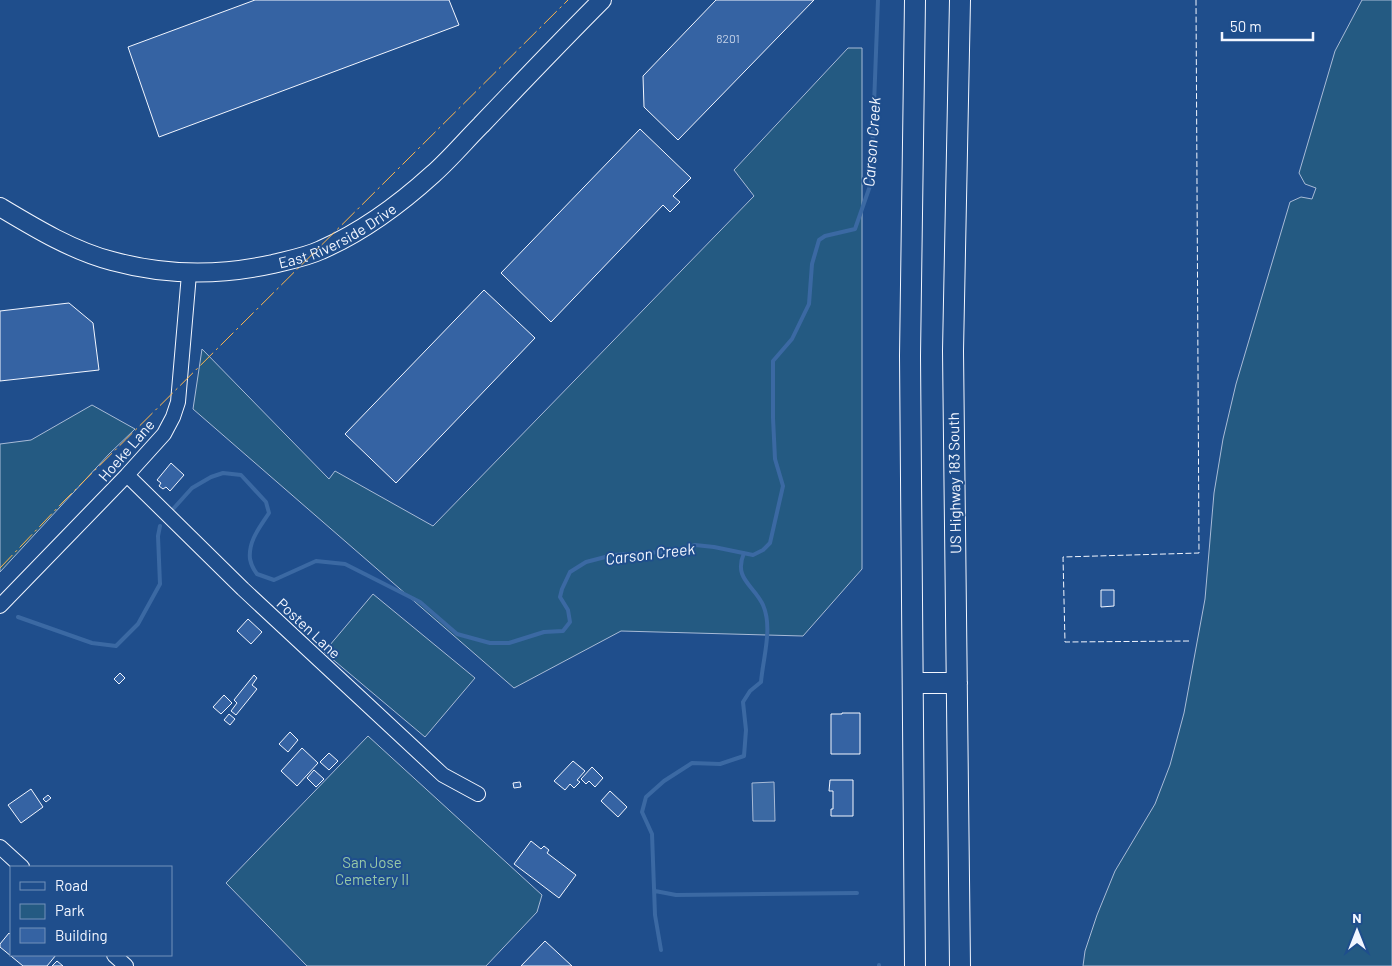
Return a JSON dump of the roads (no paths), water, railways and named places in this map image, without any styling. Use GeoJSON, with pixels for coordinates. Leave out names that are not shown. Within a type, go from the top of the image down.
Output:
{"type":"FeatureCollection","features":[{"type":"Feature","properties":{"kind":"highway"},"geometry":{"type":"LineString","coordinates":[[915,0],[910,356],[915,966]]}},
{"type":"Feature","properties":{"kind":"highway","name":"US Highway 183 South"},"geometry":{"type":"LineString","coordinates":[[960,0],[953,351],[960,966]]}},
{"type":"Feature","properties":{"kind":"highway"},"geometry":{"type":"LineString","coordinates":[[913,683],[957,683]]}},
{"type":"Feature","properties":{"kind":"main road","name":"East Riverside Drive"},"geometry":{"type":"LineString","coordinates":[[0,207],[43,232],[84,251],[111,261],[145,269],[189,274],[232,271],[289,260],[319,251],[356,232],[394,206],[433,174],[597,1]]}},
{"type":"Feature","properties":{"kind":"street","name":"Hoeke Lane"},"geometry":{"type":"LineString","coordinates":[[0,606],[127,475],[164,434],[178,402],[189,274]]}},
{"type":"Feature","properties":{"kind":"street","name":"Posten Lane"},"geometry":{"type":"LineString","coordinates":[[127,475],[443,775],[478,794]]}},
{"type":"Feature","properties":{"kind":"street"},"geometry":{"type":"LineString","coordinates":[[0,847],[21,866]]}},
{"type":"Feature","properties":{"kind":"street"},"geometry":{"type":"LineString","coordinates":[[115,956],[126,966]]}},
{"type":"Feature","properties":{"kind":"waterway","name":"Carson Creek"},"geometry":{"type":"LineString","coordinates":[[173,509],[192,488],[211,477],[223,473],[241,475],[266,502],[269,513],[255,534],[251,546],[250,559],[257,574],[274,580],[316,561],[345,564],[420,602],[457,634],[490,643],[509,643],[544,632],[563,631],[570,622],[568,610],[560,597],[562,589],[570,572],[586,562],[613,555],[678,551],[695,545],[753,555],[763,550],[770,543],[783,486],[775,459],[773,361],[792,339],[809,304],[812,264],[819,240],[825,236],[855,229],[871,183],[878,0]]}},
{"type":"Feature","properties":{"kind":"waterway","name":"Carson Creek"},"geometry":{"type":"LineString","coordinates":[[18,617],[92,643],[116,646],[138,624],[160,584],[158,536],[160,526]]}},
{"type":"Feature","properties":{"kind":"waterway"},"geometry":{"type":"LineString","coordinates":[[661,950],[655,915],[652,834],[642,812],[646,797],[664,781],[692,763],[720,764],[744,756],[746,730],[743,702],[750,691],[761,682],[767,633],[766,614],[763,605],[743,576],[741,562],[744,553]]}},
{"type":"Feature","properties":{"kind":"waterway"},"geometry":{"type":"LineString","coordinates":[[655,891],[676,895],[857,893]]}},
{"type":"Feature","properties":{"kind":"park label","name":"San Jose Cemetery II"},"geometry":{"type":"Point","coordinates":[372,870]}}]}
